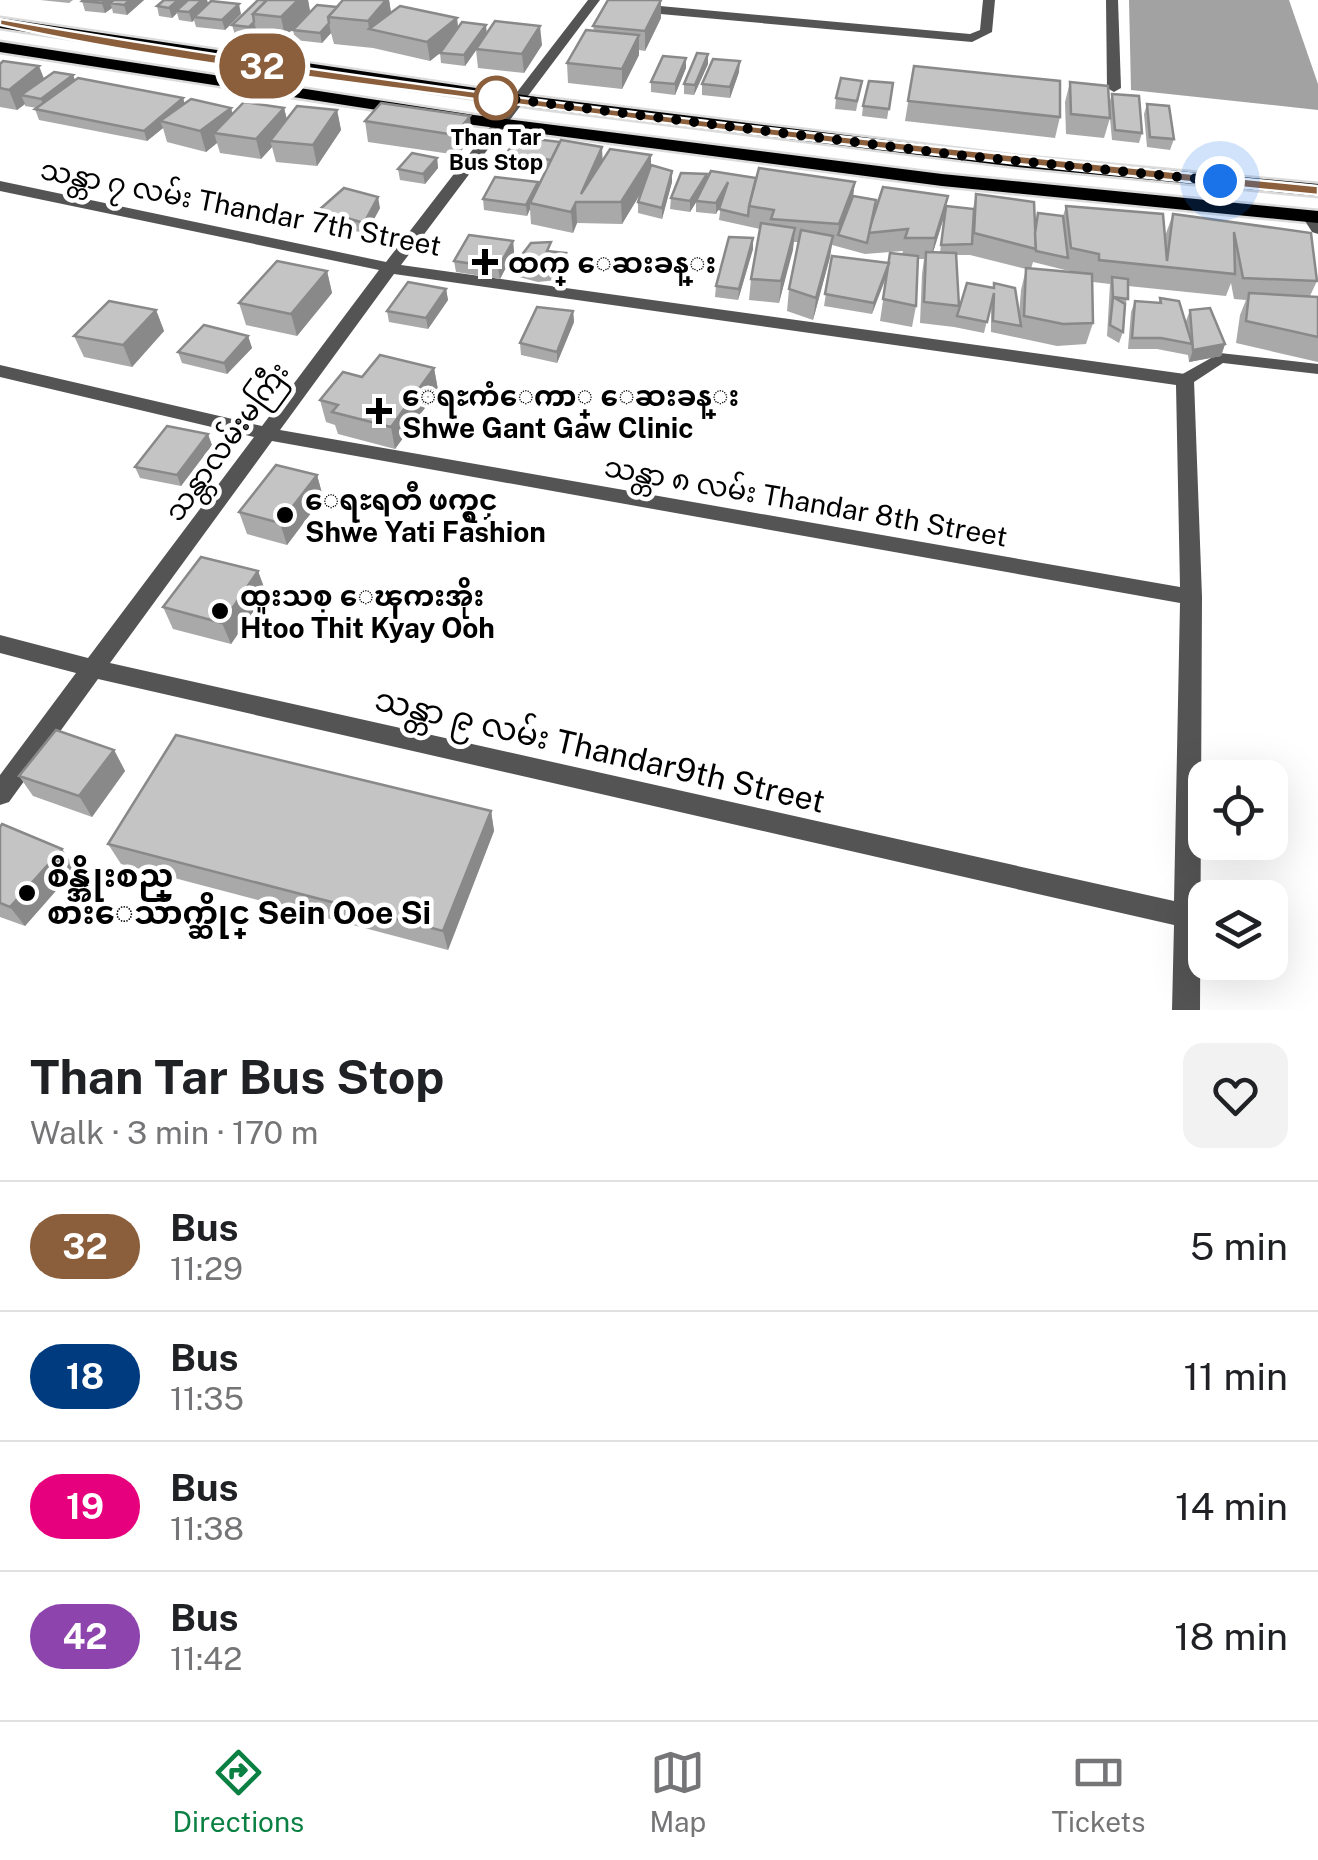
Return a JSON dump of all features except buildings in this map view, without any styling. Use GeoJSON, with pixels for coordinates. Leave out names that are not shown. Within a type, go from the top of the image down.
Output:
{"type":"FeatureCollection","features":[{"type":"Feature","properties":{"kind":"main road"},"geometry":{"type":"LineString","coordinates":[[0,23],[220,61],[516,100],[958,155],[1318,190]]}},
{"type":"Feature","properties":{"kind":"main road"},"geometry":{"type":"LineString","coordinates":[[0,48],[498,122],[942,180],[1315,221]]}},
{"type":"Feature","properties":{"kind":"street"},"geometry":{"type":"LineString","coordinates":[[571,0],[612,5]]}},
{"type":"Feature","properties":{"kind":"street"},"geometry":{"type":"LineString","coordinates":[[632,7],[972,38],[986,32],[989,0]]}},
{"type":"Feature","properties":{"kind":"street"},"geometry":{"type":"LineString","coordinates":[[1112,0],[1114,88]]}},
{"type":"Feature","properties":{"kind":"street","name":"သန္တာလမ်းမကြီး"},"geometry":{"type":"LineString","coordinates":[[0,794],[498,122],[593,2]]}},
{"type":"Feature","properties":{"kind":"street","name":"သန္တာ ၇ လမ်း Thandar 7th Street"},"geometry":{"type":"LineString","coordinates":[[0,186],[390,268],[1185,380]]}},
{"type":"Feature","properties":{"kind":"street","name":"သန္တာ ၈ လမ်း Thandar 8th Street"},"geometry":{"type":"LineString","coordinates":[[0,371],[269,434],[1191,596]]}},
{"type":"Feature","properties":{"kind":"street"},"geometry":{"type":"LineString","coordinates":[[1185,380],[1191,596],[1186,1010]]}},
{"type":"Feature","properties":{"kind":"street","name":"သန္တာ ၉ လမ်း Thandar9th Street"},"geometry":{"type":"LineString","coordinates":[[0,644],[1187,916]]}},
{"type":"Feature","properties":{"kind":"lane"},"geometry":{"type":"LineString","coordinates":[[1185,380],[1220,358],[1318,369]]}},
{"type":"Feature","properties":{"kind":"shaded area"},"geometry":{"type":"Polygon","coordinates":[[[1129,0],[1289,0],[1318,84],[1318,110],[1131,90],[1129,0]]]}},
{"type":"Feature","properties":{"kind":"bus line","name":"32"},"geometry":{"type":"LineString","coordinates":[[0,23],[220,61],[516,100],[958,155],[1318,190]]}},
{"type":"Feature","properties":{"kind":"place","name":"Than Tar Bus Stop"},"geometry":{"type":"Point","coordinates":[496,98]}},
{"type":"Feature","properties":{"kind":"place","name":"ထက္ ေဆးခန္း"},"geometry":{"type":"Point","coordinates":[485,262]}},
{"type":"Feature","properties":{"kind":"place","name":"ေရႊကံေကာ္ ေဆးခန္း Shwe Gant Gaw Clinic"},"geometry":{"type":"Point","coordinates":[379,411]}},
{"type":"Feature","properties":{"kind":"place","name":"ေရႊရတီ ဖက္ရွင္ Shwe Yati Fashion"},"geometry":{"type":"Point","coordinates":[285,515]}},
{"type":"Feature","properties":{"kind":"place","name":"ထူးသစ္ ေၾကးအိုး Htoo Thit Kyay Ooh"},"geometry":{"type":"Point","coordinates":[220,611]}},
{"type":"Feature","properties":{"kind":"place","name":"စိန္အိုးစည္ စားေသာက္ဆိုင္ Sein Ooe Si"},"geometry":{"type":"Point","coordinates":[27,893]}},
{"type":"Feature","properties":{"kind":"route"},"geometry":{"type":"LineString","coordinates":[[496,98],[479,95],[958,155],[1220,181]]}}]}
